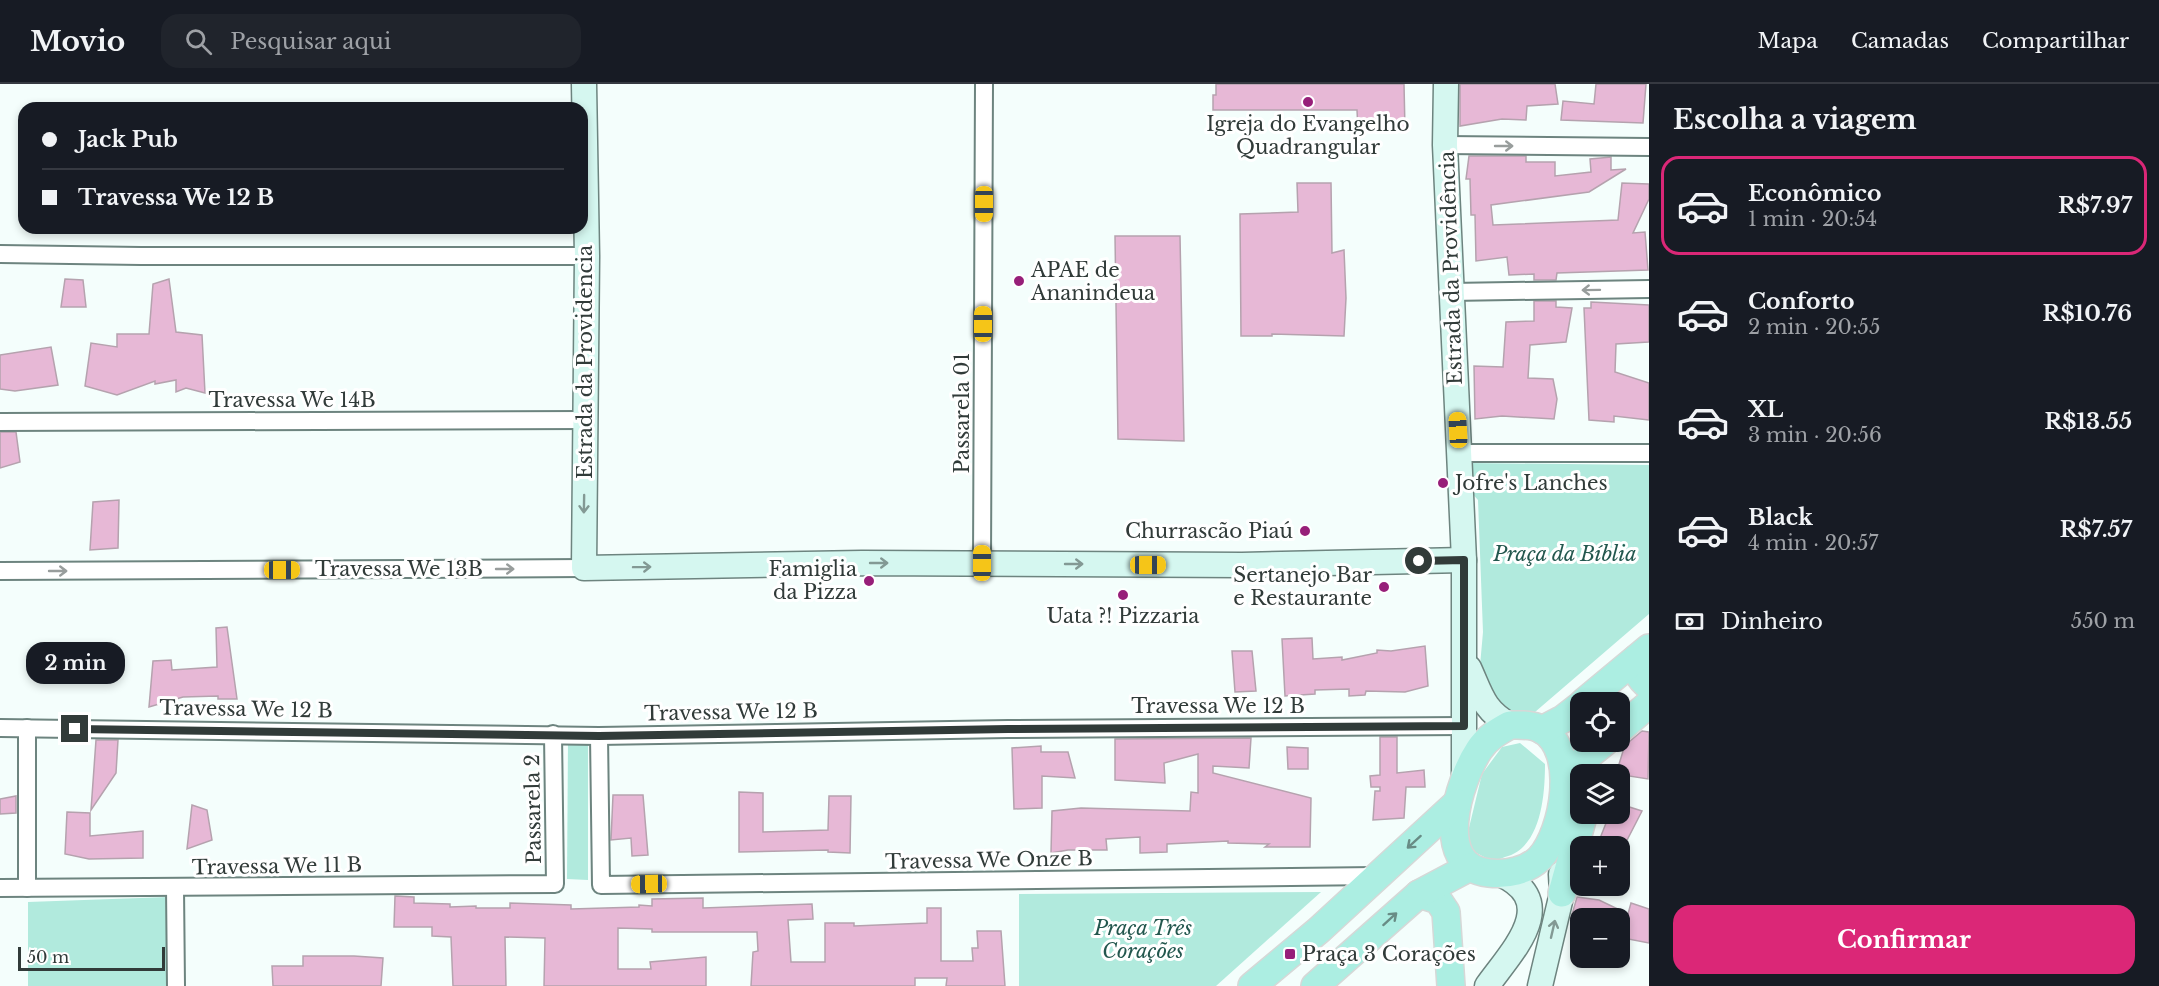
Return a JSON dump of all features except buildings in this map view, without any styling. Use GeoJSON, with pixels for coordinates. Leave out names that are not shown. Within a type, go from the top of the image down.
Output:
{"type":"FeatureCollection","features":[{"type":"Feature","properties":{"kind":"main road","name":"Estrada da Providencia"},"geometry":{"type":"LineString","coordinates":[[584,84],[584,102]]}},
{"type":"Feature","properties":{"kind":"main road","name":"Estrada da Providência"},"geometry":{"type":"LineString","coordinates":[[1446,84],[1445,146],[1464,560],[1464,726],[1460,791]]}},
{"type":"Feature","properties":{"kind":"main road","name":"Estrada da Providencia"},"geometry":{"type":"LineString","coordinates":[[583,568],[587,234]]}},
{"type":"Feature","properties":{"kind":"main road","name":"Travessa We 13B"},"geometry":{"type":"LineString","coordinates":[[583,568],[982,563],[1242,565],[1464,560]]}},
{"type":"Feature","properties":{"kind":"main road"},"geometry":{"type":"LineString","coordinates":[[1642,653],[1636,668],[1640,678],[1649,686]]}},
{"type":"Feature","properties":{"kind":"main road"},"geometry":{"type":"LineString","coordinates":[[1596,692],[1642,653]]}},
{"type":"Feature","properties":{"kind":"main road"},"geometry":{"type":"LineString","coordinates":[[1464,657],[1488,708],[1510,725]]}},
{"type":"Feature","properties":{"kind":"main road"},"geometry":{"type":"LineString","coordinates":[[1630,721],[1649,704]]}},
{"type":"Feature","properties":{"kind":"main road"},"geometry":{"type":"LineString","coordinates":[[1542,730],[1570,713]]}},
{"type":"Feature","properties":{"kind":"main road"},"geometry":{"type":"LineString","coordinates":[[1540,986],[1562,893],[1569,803],[1560,752],[1552,739],[1542,730],[1528,725],[1510,725],[1493,733],[1480,748],[1460,791],[1453,833],[1455,844],[1470,867],[1484,873],[1500,874],[1516,871],[1539,858],[1569,803],[1585,758],[1593,752]]}},
{"type":"Feature","properties":{"kind":"main road"},"geometry":{"type":"LineString","coordinates":[[1252,986],[1319,930],[1460,791]]}},
{"type":"Feature","properties":{"kind":"main road"},"geometry":{"type":"LineString","coordinates":[[1315,986],[1419,894],[1470,867]]}},
{"type":"Feature","properties":{"kind":"main road"},"geometry":{"type":"LineString","coordinates":[[1488,986],[1526,931],[1531,914],[1528,897],[1523,888],[1500,874]]}},
{"type":"Feature","properties":{"kind":"main road"},"geometry":{"type":"LineString","coordinates":[[1419,894],[1438,900],[1446,912],[1451,986]]}},
{"type":"Feature","properties":{"kind":"street","name":"Passarela 01"},"geometry":{"type":"LineString","coordinates":[[982,563],[984,84]]}},
{"type":"Feature","properties":{"kind":"street"},"geometry":{"type":"LineString","coordinates":[[1445,146],[1649,147]]}},
{"type":"Feature","properties":{"kind":"street"},"geometry":{"type":"LineString","coordinates":[[0,254],[587,256]]}},
{"type":"Feature","properties":{"kind":"street"},"geometry":{"type":"LineString","coordinates":[[1451,292],[1649,289]]}},
{"type":"Feature","properties":{"kind":"street","name":"Travessa We 14B"},"geometry":{"type":"LineString","coordinates":[[0,422],[585,420]]}},
{"type":"Feature","properties":{"kind":"street"},"geometry":{"type":"LineString","coordinates":[[1459,453],[1649,453]]}},
{"type":"Feature","properties":{"kind":"street","name":"Travessa We 13B"},"geometry":{"type":"LineString","coordinates":[[0,571],[583,568]]}},
{"type":"Feature","properties":{"kind":"street","name":"Travessa We 12 B"},"geometry":{"type":"LineString","coordinates":[[0,728],[599,736],[1020,728],[1464,726]]}},
{"type":"Feature","properties":{"kind":"street"},"geometry":{"type":"LineString","coordinates":[[27,728],[27,888]]}},
{"type":"Feature","properties":{"kind":"street","name":"Passarela 2"},"geometry":{"type":"LineString","coordinates":[[553,734],[555,884]]}},
{"type":"Feature","properties":{"kind":"street","name":"Travessa We Onze B"},"geometry":{"type":"LineString","coordinates":[[599,736],[601,885],[1376,876]]}},
{"type":"Feature","properties":{"kind":"street","name":"Travessa We 11 B"},"geometry":{"type":"LineString","coordinates":[[0,888],[555,884]]}},
{"type":"Feature","properties":{"kind":"street"},"geometry":{"type":"LineString","coordinates":[[175,888],[176,986]]}},
{"type":"Feature","properties":{"kind":"green space","name":"Praça da Bíblia"},"geometry":{"type":"Polygon","coordinates":[[[1468,463],[1649,465],[1649,614],[1535,712],[1506,712],[1479,677],[1483,632],[1478,500],[1467,488],[1468,463]]]}},
{"type":"Feature","properties":{"kind":"green space"},"geometry":{"type":"Polygon","coordinates":[[[568,741],[588,741],[588,880],[567,879],[568,741]]]}},
{"type":"Feature","properties":{"kind":"green space"},"geometry":{"type":"Polygon","coordinates":[[[1520,743],[1545,764],[1542,805],[1533,832],[1526,843],[1517,852],[1491,860],[1474,852],[1467,836],[1482,774],[1502,747],[1520,743]]]}},
{"type":"Feature","properties":{"kind":"green space","name":"Praça Três Corações"},"geometry":{"type":"Polygon","coordinates":[[[1321,892],[1216,986],[1019,986],[1019,894],[1321,892]]]}},
{"type":"Feature","properties":{"kind":"green space"},"geometry":{"type":"Polygon","coordinates":[[[168,897],[166,986],[28,986],[28,902],[168,897]]]}},
{"type":"Feature","properties":{"kind":"place","name":"Igreja do Evangelho Quadrangular"},"geometry":{"type":"Point","coordinates":[1308,102]}},
{"type":"Feature","properties":{"kind":"place","name":"APAE de Ananindeua"},"geometry":{"type":"Point","coordinates":[1019,281]}},
{"type":"Feature","properties":{"kind":"place","name":"Jofre's Lanches"},"geometry":{"type":"Point","coordinates":[1443,483]}},
{"type":"Feature","properties":{"kind":"place","name":"Churrascão Piaú"},"geometry":{"type":"Point","coordinates":[1305,531]}},
{"type":"Feature","properties":{"kind":"place","name":"Famiglia da Pizza"},"geometry":{"type":"Point","coordinates":[869,581]}},
{"type":"Feature","properties":{"kind":"place","name":"Sertanejo Bar e Restaurante"},"geometry":{"type":"Point","coordinates":[1384,587]}},
{"type":"Feature","properties":{"kind":"place","name":"Uata ?! Pizzaria"},"geometry":{"type":"Point","coordinates":[1123,595]}},
{"type":"Feature","properties":{"kind":"place","name":"Praça 3 Corações"},"geometry":{"type":"Point","coordinates":[1290,954]}},
{"type":"Feature","properties":{"kind":"route"},"geometry":{"type":"LineString","coordinates":[[75,729],[599,736],[1008,729],[1464,726],[1464,560],[1419,561]]}}]}
